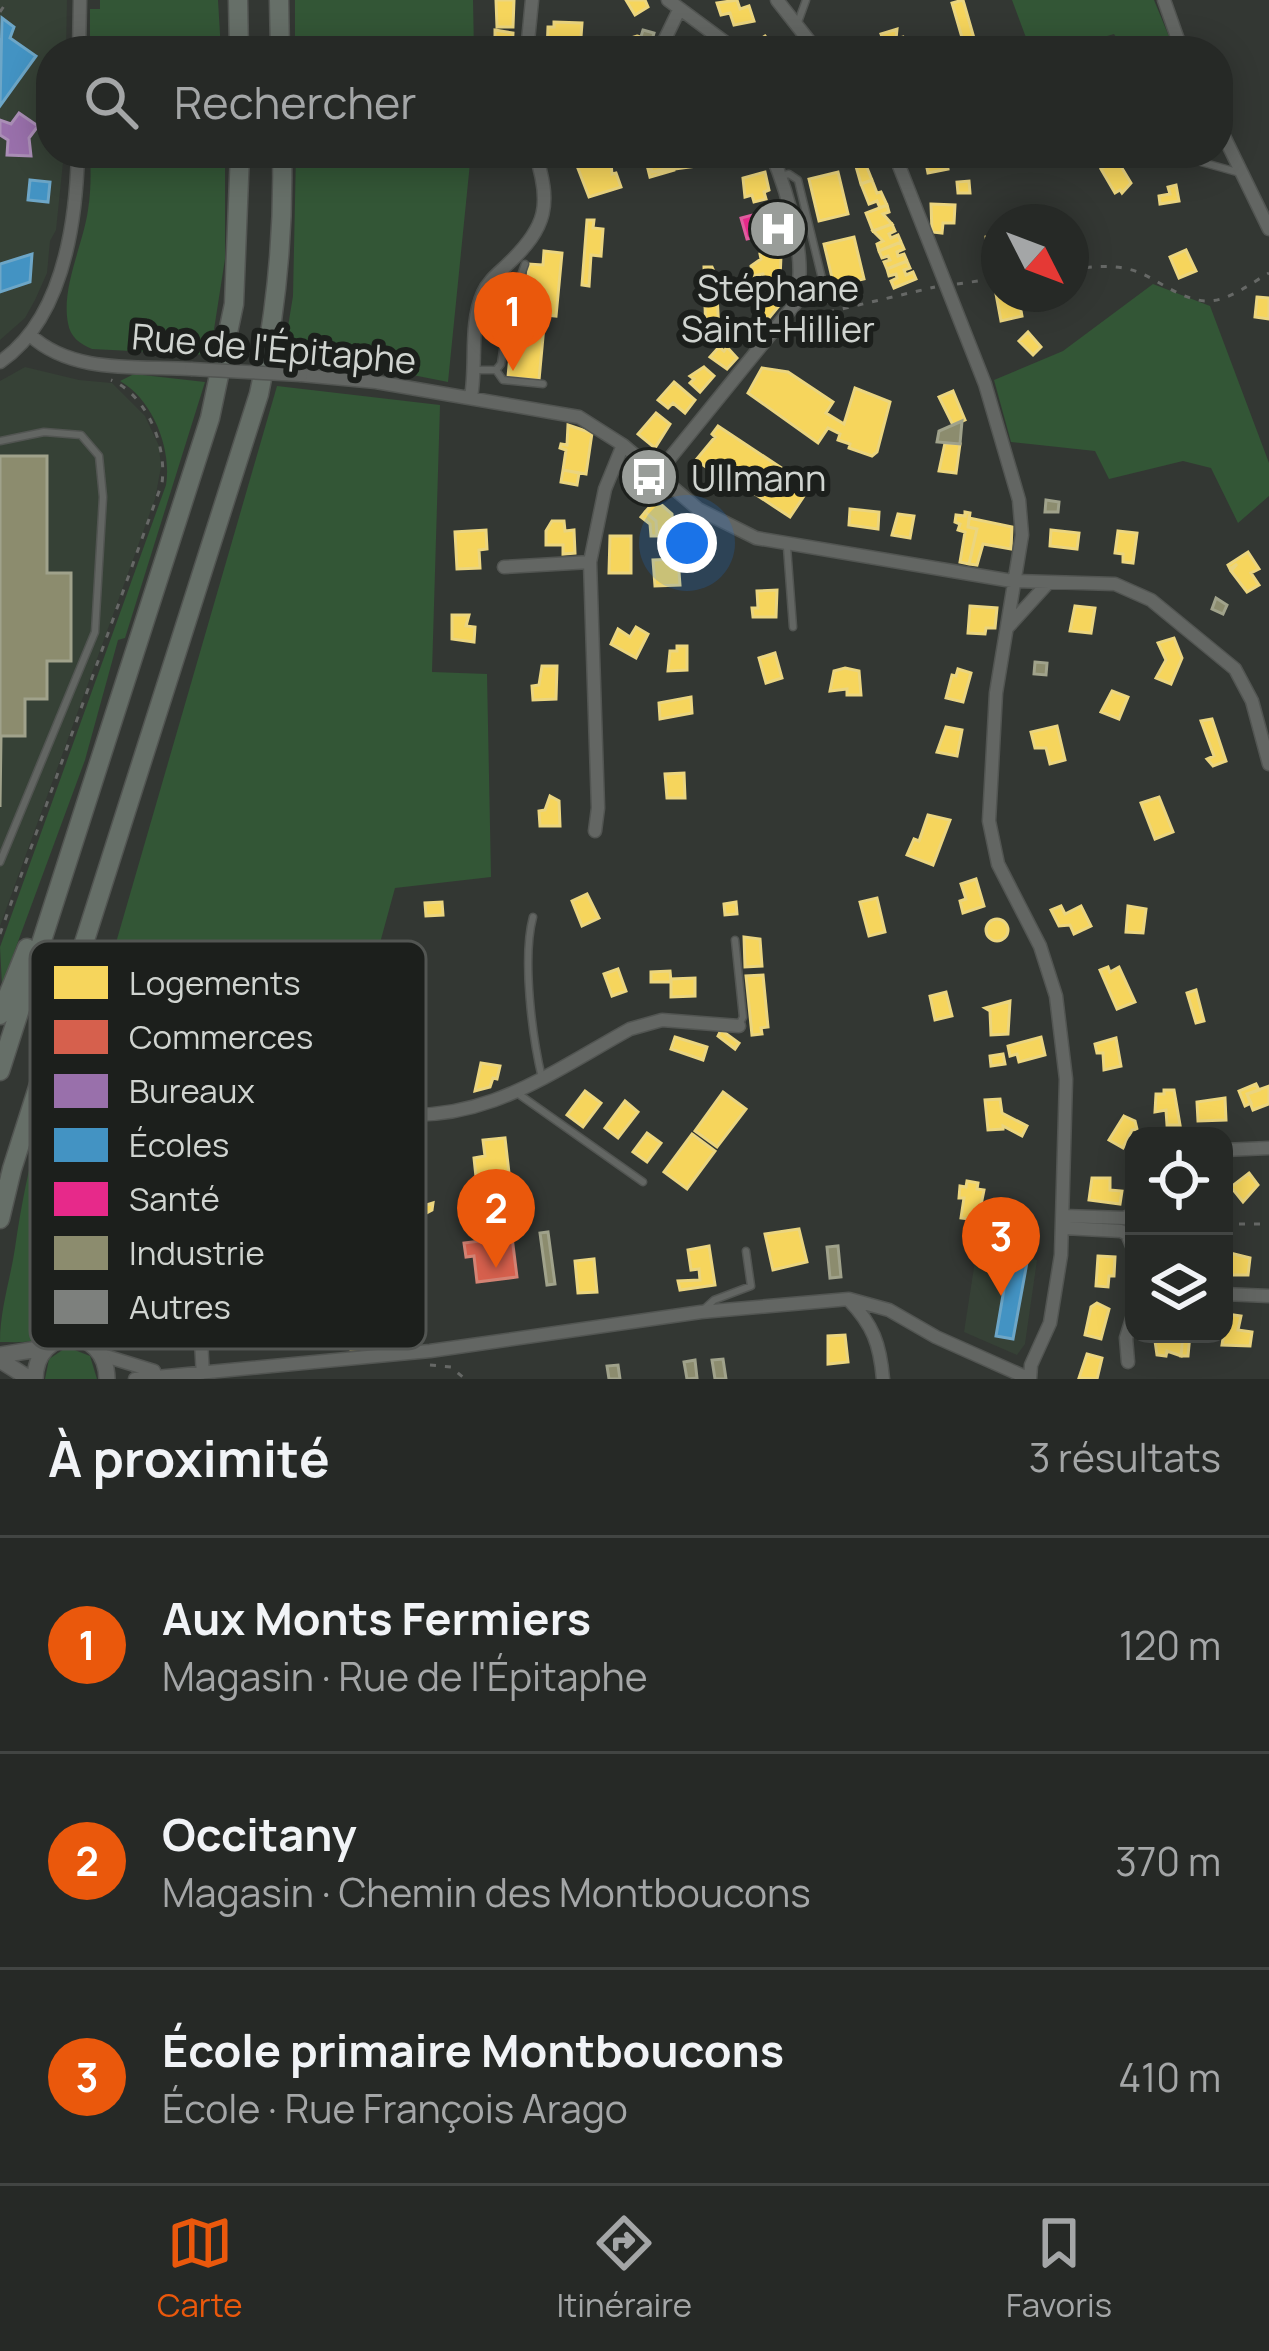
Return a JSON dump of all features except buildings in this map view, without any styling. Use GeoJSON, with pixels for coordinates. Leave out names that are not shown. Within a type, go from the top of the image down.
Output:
{"type":"FeatureCollection","features":[{"type":"Feature","properties":{"kind":"highway"},"geometry":{"type":"LineString","coordinates":[[238,0],[239,36]]}},
{"type":"Feature","properties":{"kind":"highway"},"geometry":{"type":"LineString","coordinates":[[279,0],[280,36]]}},
{"type":"Feature","properties":{"kind":"highway"},"geometry":{"type":"LineString","coordinates":[[41,941],[210,418],[234,304],[239,168]]}},
{"type":"Feature","properties":{"kind":"highway"},"geometry":{"type":"LineString","coordinates":[[87,941],[260,394],[277,304],[282,168]]}},
{"type":"Feature","properties":{"kind":"highway"},"geometry":{"type":"LineString","coordinates":[[31,941],[73,838]]}},
{"type":"Feature","properties":{"kind":"highway"},"geometry":{"type":"LineString","coordinates":[[98,941],[116,854]]}},
{"type":"Feature","properties":{"kind":"highway"},"geometry":{"type":"LineString","coordinates":[[0,1015],[30,942]]}},
{"type":"Feature","properties":{"kind":"highway"},"geometry":{"type":"LineString","coordinates":[[0,1071],[30,975]]}},
{"type":"Feature","properties":{"kind":"highway"},"geometry":{"type":"LineString","coordinates":[[0,1219],[30,1112]]}},
{"type":"Feature","properties":{"kind":"street"},"geometry":{"type":"LineString","coordinates":[[80,0],[80,36]]}},
{"type":"Feature","properties":{"kind":"street"},"geometry":{"type":"LineString","coordinates":[[528,36],[532,0]]}},
{"type":"Feature","properties":{"kind":"street"},"geometry":{"type":"LineString","coordinates":[[777,0],[805,36]]}},
{"type":"Feature","properties":{"kind":"street"},"geometry":{"type":"LineString","coordinates":[[1163,0],[1176,36]]}},
{"type":"Feature","properties":{"kind":"street"},"geometry":{"type":"LineString","coordinates":[[665,36],[674,5],[716,36]]}},
{"type":"Feature","properties":{"kind":"street"},"geometry":{"type":"LineString","coordinates":[[1233,155],[1269,229]]}},
{"type":"Feature","properties":{"kind":"street"},"geometry":{"type":"LineString","coordinates":[[0,362],[30,335],[58,277],[76,168]]}},
{"type":"Feature","properties":{"kind":"street"},"geometry":{"type":"LineString","coordinates":[[471,397],[478,308],[485,287],[539,229],[545,208],[540,168]]}},
{"type":"Feature","properties":{"kind":"street"},"geometry":{"type":"LineString","coordinates":[[658,474],[785,320],[800,288],[777,168]]}},
{"type":"Feature","properties":{"kind":"street"},"geometry":{"type":"LineString","coordinates":[[135,1379],[412,1353],[701,1312],[849,1299],[889,1310],[1030,1379],[1031,1364],[1050,1323],[1064,1222],[1066,1079],[1056,996],[1040,946],[998,864],[988,821],[996,693],[1022,535],[1019,500],[985,384],[899,168]]}},
{"type":"Feature","properties":{"kind":"street","name":"Rue de l'Épitaphe"},"geometry":{"type":"LineString","coordinates":[[30,335],[76,362],[301,375],[471,397],[579,417],[623,445],[698,509],[756,538],[1012,581],[1115,584],[1151,600],[1205,642],[1245,682],[1269,764]]}},
{"type":"Feature","properties":{"kind":"street"},"geometry":{"type":"LineString","coordinates":[[595,831],[590,562],[604,489],[623,445]]}},
{"type":"Feature","properties":{"kind":"street"},"geometry":{"type":"LineString","coordinates":[[504,567],[590,562]]}},
{"type":"Feature","properties":{"kind":"street"},"geometry":{"type":"LineString","coordinates":[[1007,628],[1048,583]]}},
{"type":"Feature","properties":{"kind":"street"},"geometry":{"type":"LineString","coordinates":[[426,1116],[487,1106],[630,1028],[650,1022],[739,1026]]}},
{"type":"Feature","properties":{"kind":"street"},"geometry":{"type":"LineString","coordinates":[[1233,1150],[1269,1148]]}},
{"type":"Feature","properties":{"kind":"street"},"geometry":{"type":"LineString","coordinates":[[1064,1222],[1125,1218]]}},
{"type":"Feature","properties":{"kind":"street"},"geometry":{"type":"LineString","coordinates":[[1064,1222],[1127,1235]]}},
{"type":"Feature","properties":{"kind":"street"},"geometry":{"type":"LineString","coordinates":[[1233,1294],[1269,1296]]}},
{"type":"Feature","properties":{"kind":"street"},"geometry":{"type":"LineString","coordinates":[[849,1299],[870,1321],[880,1344],[883,1379]]}},
{"type":"Feature","properties":{"kind":"street"},"geometry":{"type":"LineString","coordinates":[[1126,1343],[1128,1362]]}},
{"type":"Feature","properties":{"kind":"street"},"geometry":{"type":"LineString","coordinates":[[0,1358],[40,1349]]}},
{"type":"Feature","properties":{"kind":"street"},"geometry":{"type":"LineString","coordinates":[[0,1358],[32,1379],[44,1349]]}},
{"type":"Feature","properties":{"kind":"street"},"geometry":{"type":"LineString","coordinates":[[95,1349],[167,1374]]}},
{"type":"Feature","properties":{"kind":"street"},"geometry":{"type":"LineString","coordinates":[[202,1349],[203,1373]]}},
{"type":"Feature","properties":{"kind":"street"},"geometry":{"type":"LineString","coordinates":[[102,1355],[107,1379]]}},
{"type":"Feature","properties":{"kind":"lane"},"geometry":{"type":"LineString","coordinates":[[797,26],[806,0]]}},
{"type":"Feature","properties":{"kind":"lane"},"geometry":{"type":"LineString","coordinates":[[1226,168],[1241,172]]}},
{"type":"Feature","properties":{"kind":"lane"},"geometry":{"type":"LineString","coordinates":[[780,176],[789,174],[798,180],[827,299]]}},
{"type":"Feature","properties":{"kind":"lane"},"geometry":{"type":"LineString","coordinates":[[496,370],[501,364],[508,309],[526,264]]}},
{"type":"Feature","properties":{"kind":"lane"},"geometry":{"type":"LineString","coordinates":[[474,370],[496,370]]}},
{"type":"Feature","properties":{"kind":"lane"},"geometry":{"type":"LineString","coordinates":[[496,370],[502,380],[543,384]]}},
{"type":"Feature","properties":{"kind":"lane"},"geometry":{"type":"LineString","coordinates":[[0,441],[44,432],[81,435],[99,456],[104,497],[94,632],[0,862]]}},
{"type":"Feature","properties":{"kind":"lane"},"geometry":{"type":"LineString","coordinates":[[787,544],[793,627]]}},
{"type":"Feature","properties":{"kind":"lane"},"geometry":{"type":"LineString","coordinates":[[533,916],[529,957],[536,1056],[542,1078]]}},
{"type":"Feature","properties":{"kind":"lane"},"geometry":{"type":"LineString","coordinates":[[735,940],[743,1017],[739,1026]]}},
{"type":"Feature","properties":{"kind":"lane"},"geometry":{"type":"LineString","coordinates":[[517,1093],[643,1183]]}},
{"type":"Feature","properties":{"kind":"lane"},"geometry":{"type":"LineString","coordinates":[[701,1312],[714,1300],[751,1286],[746,1251]]}},
{"type":"Feature","properties":{"kind":"path"},"geometry":{"type":"LineString","coordinates":[[0,12],[8,0]]}},
{"type":"Feature","properties":{"kind":"path"},"geometry":{"type":"LineString","coordinates":[[1089,267],[1134,270],[1207,302],[1225,298],[1269,273]]}},
{"type":"Feature","properties":{"kind":"path"},"geometry":{"type":"LineString","coordinates":[[785,320],[981,280]]}},
{"type":"Feature","properties":{"kind":"path"},"geometry":{"type":"LineString","coordinates":[[1233,1224],[1269,1224]]}},
{"type":"Feature","properties":{"kind":"path"},"geometry":{"type":"LineString","coordinates":[[412,1353],[420,1362],[458,1370],[465,1379]]}},
{"type":"Feature","properties":{"kind":"shaded area"},"geometry":{"type":"Polygon","coordinates":[[[0,0],[67,0],[66,36],[36,36],[36,168],[62,168],[56,230],[50,241],[47,273],[35,300],[25,318],[0,340],[0,0]]]}},
{"type":"Feature","properties":{"kind":"shaded area"},"geometry":{"type":"Polygon","coordinates":[[[25,367],[112,383],[145,416],[159,446],[161,467],[155,499],[0,926],[0,381],[25,367]]]}},
{"type":"Feature","properties":{"kind":"shaded area"},"geometry":{"type":"Polygon","coordinates":[[[977,1248],[1037,1260],[1025,1344],[1017,1355],[964,1332],[977,1248]]]}},
{"type":"Feature","properties":{"kind":"green space"},"geometry":{"type":"Polygon","coordinates":[[[100,0],[218,0],[220,36],[90,36],[90,9],[100,9],[100,0]]]}},
{"type":"Feature","properties":{"kind":"green space"},"geometry":{"type":"Polygon","coordinates":[[[295,0],[473,0],[474,36],[295,36],[295,0]]]}},
{"type":"Feature","properties":{"kind":"green space"},"geometry":{"type":"Polygon","coordinates":[[[1012,0],[1154,0],[1169,36],[1114,34],[1025,36],[1012,0]]]}},
{"type":"Feature","properties":{"kind":"green space"},"geometry":{"type":"Polygon","coordinates":[[[90,168],[225,168],[225,259],[210,355],[92,349],[71,332],[67,296],[90,168]]]}},
{"type":"Feature","properties":{"kind":"green space"},"geometry":{"type":"Polygon","coordinates":[[[296,168],[469,168],[448,382],[362,365],[283,357],[293,296],[296,168]]]}},
{"type":"Feature","properties":{"kind":"green space"},"geometry":{"type":"Polygon","coordinates":[[[1153,284],[1210,306],[1269,463],[1269,496],[1238,523],[1211,468],[1183,461],[1109,479],[1095,451],[1011,442],[994,380],[1063,351],[1153,284]]]}},
{"type":"Feature","properties":{"kind":"green space"},"geometry":{"type":"Polygon","coordinates":[[[134,374],[205,382],[125,638],[118,640],[85,760],[2,985],[0,947],[166,485],[166,456],[158,427],[142,400],[120,381],[134,374]]]}},
{"type":"Feature","properties":{"kind":"green space"},"geometry":{"type":"Polygon","coordinates":[[[277,386],[440,405],[432,672],[487,674],[491,877],[395,888],[381,941],[116,941],[277,386]]]}},
{"type":"Feature","properties":{"kind":"green space"},"geometry":{"type":"Polygon","coordinates":[[[30,1170],[30,1341],[0,1342],[3,1306],[30,1170]]]}},
{"type":"Feature","properties":{"kind":"green space"},"geometry":{"type":"Polygon","coordinates":[[[64,1349],[90,1356],[97,1379],[45,1379],[49,1359],[64,1349]]]}},
{"type":"Feature","properties":{"kind":"place","name":"Stéphane Saint-Hillier"},"geometry":{"type":"Point","coordinates":[778,229]}},
{"type":"Feature","properties":{"kind":"place","name":"Aux Monts Fermiers"},"geometry":{"type":"Point","coordinates":[513,371]}},
{"type":"Feature","properties":{"kind":"place","name":"Ullmann"},"geometry":{"type":"Point","coordinates":[649,477]}},
{"type":"Feature","properties":{"kind":"place","name":"Occitany"},"geometry":{"type":"Point","coordinates":[496,1268]}},
{"type":"Feature","properties":{"kind":"place","name":"École primaire Montboucons"},"geometry":{"type":"Point","coordinates":[1001,1296]}}]}
